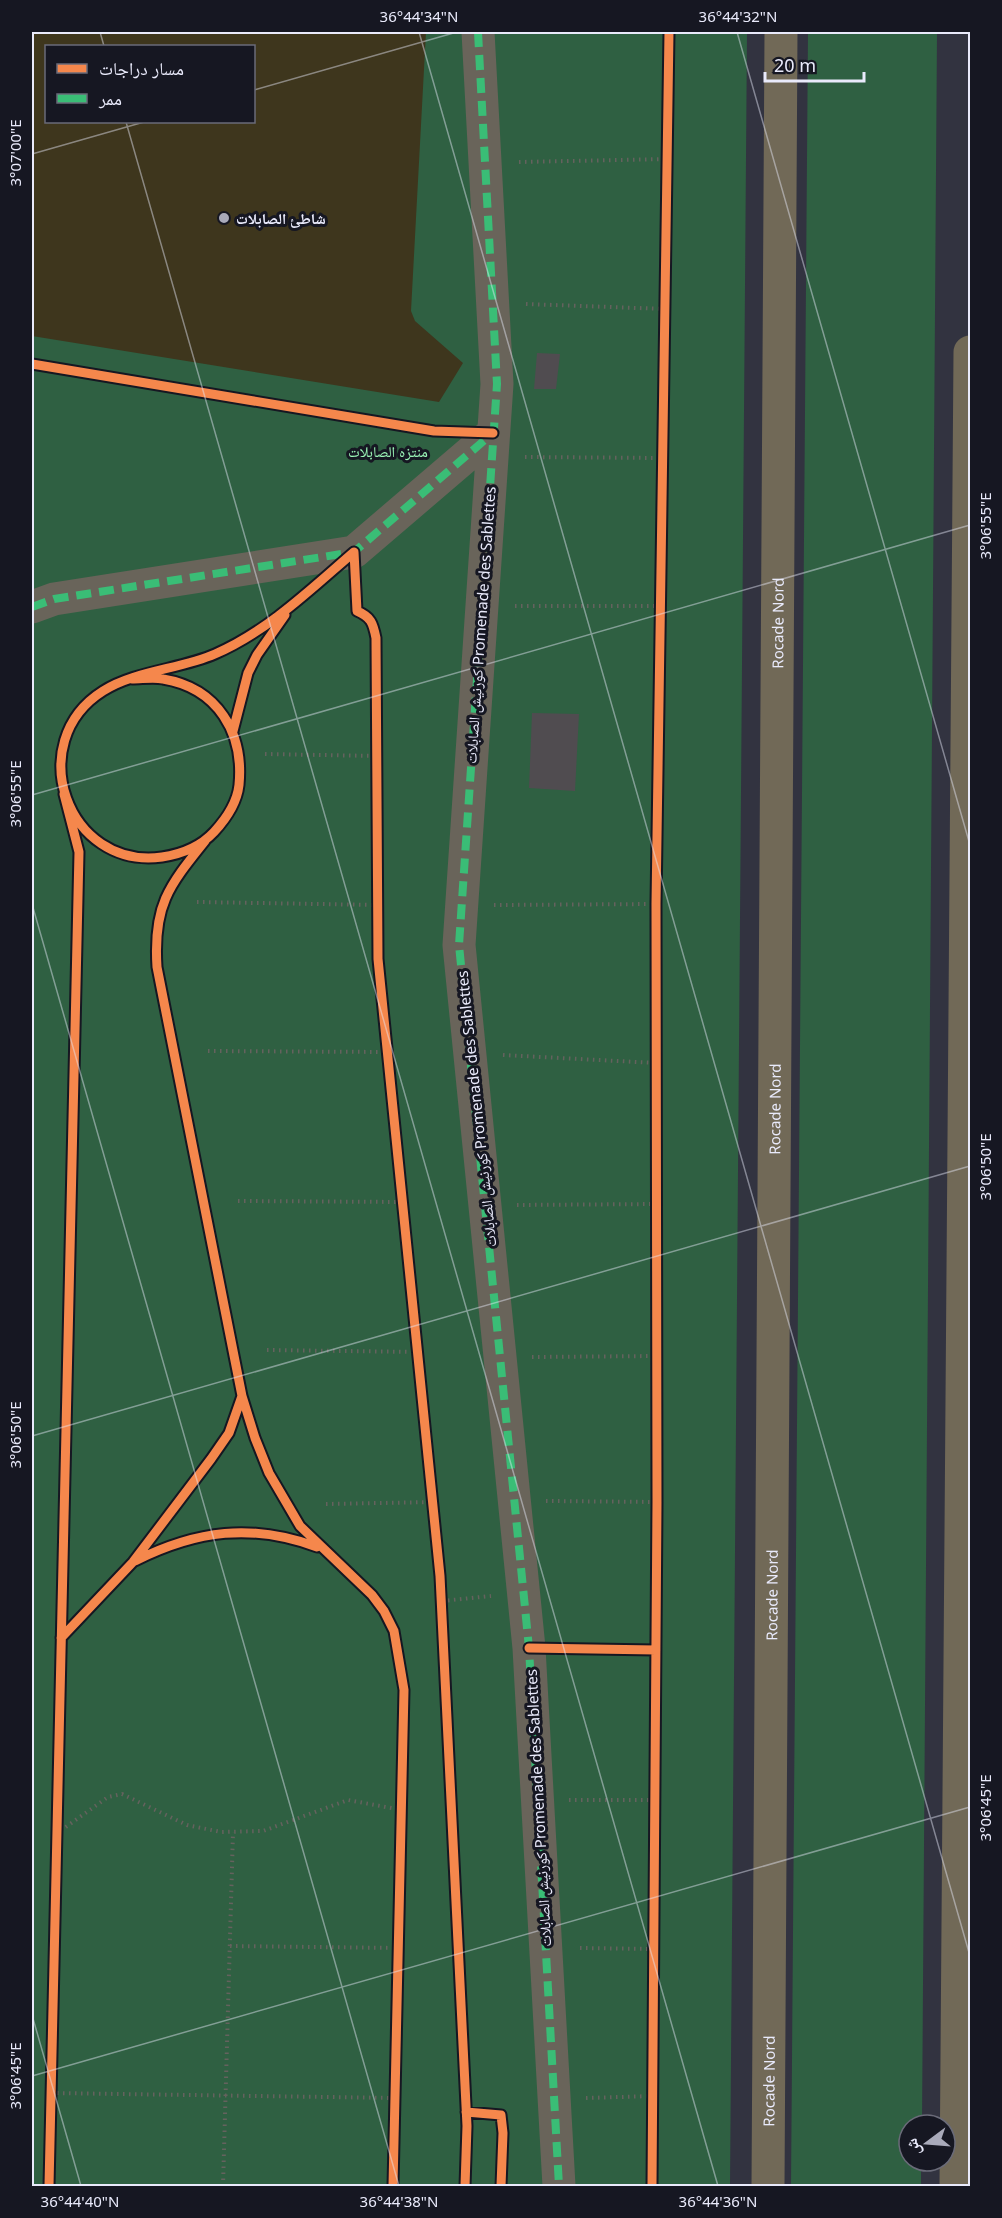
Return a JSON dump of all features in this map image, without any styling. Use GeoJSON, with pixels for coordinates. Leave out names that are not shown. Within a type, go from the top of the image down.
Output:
{"type":"FeatureCollection","features":[{"type":"Feature","properties":{"kind":"highway","name":"Rocade Nord"},"geometry":{"type":"LineString","coordinates":[[768,2187],[781,32]]}},
{"type":"Feature","properties":{"kind":"highway"},"geometry":{"type":"LineString","coordinates":[[956,2187],[970,352]]}},
{"type":"Feature","properties":{"kind":"highway"},"geometry":{"type":"LineString","coordinates":[[960,1727],[970,1774]]}},
{"type":"Feature","properties":{"kind":"street","name":"كورنيش الصابلات Promenade des Sablettes"},"geometry":{"type":"LineString","coordinates":[[478,32],[496,384],[459,945],[530,1648],[559,2187]]}},
{"type":"Feature","properties":{"kind":"street"},"geometry":{"type":"LineString","coordinates":[[32,607],[54,599],[354,552],[492,445]]}},
{"type":"Feature","properties":{"kind":"path"},"geometry":{"type":"LineString","coordinates":[[667,147],[667,171]]}},
{"type":"Feature","properties":{"kind":"path"},"geometry":{"type":"LineString","coordinates":[[485,163],[667,159]]}},
{"type":"Feature","properties":{"kind":"path"},"geometry":{"type":"LineString","coordinates":[[665,297],[665,320]]}},
{"type":"Feature","properties":{"kind":"path"},"geometry":{"type":"LineString","coordinates":[[492,303],[665,309]]}},
{"type":"Feature","properties":{"kind":"path"},"geometry":{"type":"LineString","coordinates":[[492,445],[662,458]]}},
{"type":"Feature","properties":{"kind":"path"},"geometry":{"type":"LineString","coordinates":[[662,470],[663,447]]}},
{"type":"Feature","properties":{"kind":"path"},"geometry":{"type":"LineString","coordinates":[[660,595],[660,618]]}},
{"type":"Feature","properties":{"kind":"path"},"geometry":{"type":"LineString","coordinates":[[481,607],[660,606]]}},
{"type":"Feature","properties":{"kind":"path"},"geometry":{"type":"LineString","coordinates":[[376,744],[377,767]]}},
{"type":"Feature","properties":{"kind":"path"},"geometry":{"type":"LineString","coordinates":[[265,754],[377,756]]}},
{"type":"Feature","properties":{"kind":"path"},"geometry":{"type":"LineString","coordinates":[[656,892],[656,915]]}},
{"type":"Feature","properties":{"kind":"path"},"geometry":{"type":"LineString","coordinates":[[378,893],[378,916]]}},
{"type":"Feature","properties":{"kind":"path"},"geometry":{"type":"LineString","coordinates":[[197,902],[378,905]]}},
{"type":"Feature","properties":{"kind":"path"},"geometry":{"type":"LineString","coordinates":[[460,906],[656,904]]}},
{"type":"Feature","properties":{"kind":"path"},"geometry":{"type":"LineString","coordinates":[[386,1040],[389,1063]]}},
{"type":"Feature","properties":{"kind":"path"},"geometry":{"type":"LineString","coordinates":[[208,1051],[388,1052]]}},
{"type":"Feature","properties":{"kind":"path"},"geometry":{"type":"LineString","coordinates":[[656,1051],[656,1074]]}},
{"type":"Feature","properties":{"kind":"path"},"geometry":{"type":"LineString","coordinates":[[470,1053],[656,1063]]}},
{"type":"Feature","properties":{"kind":"path"},"geometry":{"type":"LineString","coordinates":[[402,1190],[404,1214]]}},
{"type":"Feature","properties":{"kind":"path"},"geometry":{"type":"LineString","coordinates":[[657,1192],[657,1216]]}},
{"type":"Feature","properties":{"kind":"path"},"geometry":{"type":"LineString","coordinates":[[238,1201],[403,1202]]}},
{"type":"Feature","properties":{"kind":"path"},"geometry":{"type":"LineString","coordinates":[[486,1205],[657,1204]]}},
{"type":"Feature","properties":{"kind":"path"},"geometry":{"type":"LineString","coordinates":[[417,1340],[419,1364]]}},
{"type":"Feature","properties":{"kind":"path"},"geometry":{"type":"LineString","coordinates":[[657,1344],[657,1367]]}},
{"type":"Feature","properties":{"kind":"path"},"geometry":{"type":"LineString","coordinates":[[267,1350],[418,1352]]}},
{"type":"Feature","properties":{"kind":"path"},"geometry":{"type":"LineString","coordinates":[[502,1358],[657,1356]]}},
{"type":"Feature","properties":{"kind":"path"},"geometry":{"type":"LineString","coordinates":[[432,1491],[434,1513]]}},
{"type":"Feature","properties":{"kind":"path"},"geometry":{"type":"LineString","coordinates":[[657,1491],[657,1514]]}},
{"type":"Feature","properties":{"kind":"path"},"geometry":{"type":"LineString","coordinates":[[515,1501],[657,1502]]}},
{"type":"Feature","properties":{"kind":"path"},"geometry":{"type":"LineString","coordinates":[[326,1504],[433,1502]]}},
{"type":"Feature","properties":{"kind":"path"},"geometry":{"type":"LineString","coordinates":[[442,1612],[442,1597],[494,1596]]}},
{"type":"Feature","properties":{"kind":"path"},"geometry":{"type":"LineString","coordinates":[[655,1789],[655,1812]]}},
{"type":"Feature","properties":{"kind":"path"},"geometry":{"type":"LineString","coordinates":[[56,1834],[108,1797],[122,1794],[187,1825],[222,1832],[263,1831],[348,1800],[402,1810]]}},
{"type":"Feature","properties":{"kind":"path"},"geometry":{"type":"LineString","coordinates":[[402,1798],[402,1821]]}},
{"type":"Feature","properties":{"kind":"path"},"geometry":{"type":"LineString","coordinates":[[538,1800],[655,1800]]}},
{"type":"Feature","properties":{"kind":"path"},"geometry":{"type":"LineString","coordinates":[[56,1846],[57,1822]]}},
{"type":"Feature","properties":{"kind":"path"},"geometry":{"type":"LineString","coordinates":[[223,2187],[233,1832]]}},
{"type":"Feature","properties":{"kind":"path"},"geometry":{"type":"LineString","coordinates":[[398,1959],[399,1936]]}},
{"type":"Feature","properties":{"kind":"path"},"geometry":{"type":"LineString","coordinates":[[654,1937],[654,1960]]}},
{"type":"Feature","properties":{"kind":"path"},"geometry":{"type":"LineString","coordinates":[[230,1946],[399,1948]]}},
{"type":"Feature","properties":{"kind":"path"},"geometry":{"type":"LineString","coordinates":[[546,1948],[654,1949]]}},
{"type":"Feature","properties":{"kind":"path"},"geometry":{"type":"LineString","coordinates":[[50,2104],[51,2081]]}},
{"type":"Feature","properties":{"kind":"path"},"geometry":{"type":"LineString","coordinates":[[653,2085],[653,2108]]}},
{"type":"Feature","properties":{"kind":"path"},"geometry":{"type":"LineString","coordinates":[[395,2086],[395,2109]]}},
{"type":"Feature","properties":{"kind":"path"},"geometry":{"type":"LineString","coordinates":[[51,2093],[395,2098]]}},
{"type":"Feature","properties":{"kind":"path"},"geometry":{"type":"LineString","coordinates":[[555,2099],[653,2096]]}},
{"type":"Feature","properties":{"kind":"green space","name":"منتزه الصابلات"},"geometry":{"type":"Polygon","coordinates":[[[32,32],[747,32],[730,2186],[32,2186],[32,32]]]}},
{"type":"Feature","properties":{"kind":"green space"},"geometry":{"type":"Polygon","coordinates":[[[808,32],[937,32],[922,2113],[897,2113],[897,2173],[921,2173],[921,2186],[791,2186],[808,32]]]}},
{"type":"Feature","properties":{"kind":"sand","name":"شاطئ الصابلات"},"geometry":{"type":"Polygon","coordinates":[[[32,32],[426,32],[411,311],[415,321],[463,363],[439,402],[32,336],[32,32]]]}},
{"type":"Feature","properties":{"kind":"building"},"geometry":{"type":"Polygon","coordinates":[[[537,353],[560,354],[556,389],[534,389],[537,353]]]}},
{"type":"Feature","properties":{"kind":"building"},"geometry":{"type":"Polygon","coordinates":[[[532,713],[579,714],[575,791],[529,788],[532,713]]]}},
{"type":"Feature","properties":{"kind":"marked path"},"geometry":{"type":"LineString","coordinates":[[478,32],[497,384],[459,945],[529,1648],[559,2186]]}},
{"type":"Feature","properties":{"kind":"marked path"},"geometry":{"type":"LineString","coordinates":[[32,607],[54,599],[354,552],[493,433]]}},
{"type":"Feature","properties":{"kind":"cycle path"},"geometry":{"type":"LineString","coordinates":[[652,2186],[657,1502],[656,904],[669,32]]}},
{"type":"Feature","properties":{"kind":"cycle path"},"geometry":{"type":"LineString","coordinates":[[32,364],[434,431],[493,433]]}},
{"type":"Feature","properties":{"kind":"cycle path"},"geometry":{"type":"LineString","coordinates":[[354,552],[357,611],[371,621],[376,638],[378,959],[440,1576],[467,2126],[465,2186]]}},
{"type":"Feature","properties":{"kind":"cycle path"},"geometry":{"type":"LineString","coordinates":[[132,679],[163,679],[199,692],[213,703],[223,716],[232,731],[237,748],[239,785],[236,798],[227,816],[203,842],[184,852],[169,856],[129,856],[101,844],[80,824],[66,798],[61,769],[65,740],[78,713],[103,691],[115,684],[143,674],[202,659],[253,634],[288,608],[354,552]]}},
{"type":"Feature","properties":{"kind":"cycle path"},"geometry":{"type":"LineString","coordinates":[[233,731],[248,673],[257,655],[285,615]]}},
{"type":"Feature","properties":{"kind":"cycle path"},"geometry":{"type":"LineString","coordinates":[[49,2186],[79,852],[64,794]]}},
{"type":"Feature","properties":{"kind":"cycle path"},"geometry":{"type":"LineString","coordinates":[[205,841],[172,885],[166,898],[158,928],[157,967],[242,1396],[269,1473],[300,1526],[372,1595],[384,1611],[394,1631],[404,1690],[393,2186]]}},
{"type":"Feature","properties":{"kind":"cycle path"},"geometry":{"type":"LineString","coordinates":[[61,1638],[133,1562],[211,1459],[229,1433],[242,1396]]}},
{"type":"Feature","properties":{"kind":"cycle path"},"geometry":{"type":"LineString","coordinates":[[135,1561],[180,1542],[225,1533],[270,1535],[293,1539],[317,1547]]}},
{"type":"Feature","properties":{"kind":"cycle path"},"geometry":{"type":"LineString","coordinates":[[529,1648],[656,1650]]}},
{"type":"Feature","properties":{"kind":"cycle path"},"geometry":{"type":"LineString","coordinates":[[466,2112],[501,2115],[503,2133],[501,2186]]}},
{"type":"Feature","properties":{"kind":"place","name":"شاطئ الصابلات"},"geometry":{"type":"Point","coordinates":[224,218]}}]}
